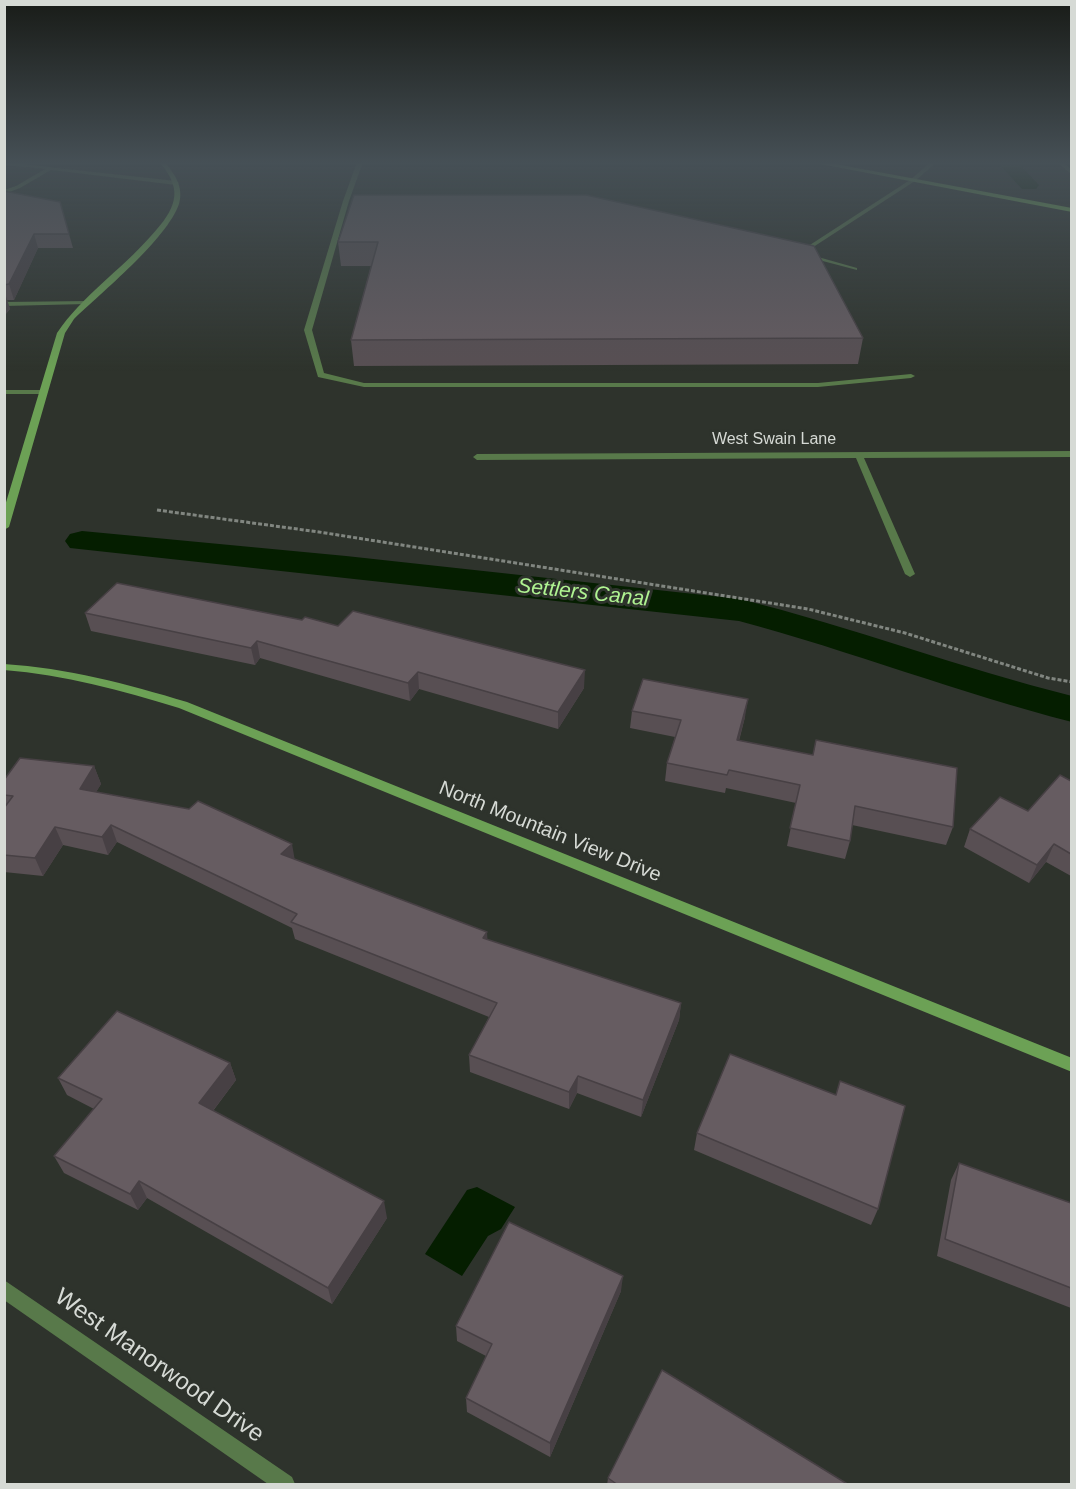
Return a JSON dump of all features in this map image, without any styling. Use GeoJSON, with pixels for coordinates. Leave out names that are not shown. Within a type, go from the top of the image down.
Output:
{"type":"FeatureCollection","features":[{"type":"Feature","properties":{"kind":"main road"},"geometry":{"type":"LineString","coordinates":[[4,527],[61,333],[86,302],[157,231]]}},
{"type":"Feature","properties":{"kind":"main road","name":"North Mountain View Drive"},"geometry":{"type":"LineString","coordinates":[[4,667],[38,669],[118,685],[183,705],[1071,1065]]}},
{"type":"Feature","properties":{"kind":"street"},"geometry":{"type":"LineString","coordinates":[[337,231],[308,330],[321,375],[364,385],[818,385],[911,376]]}},
{"type":"Feature","properties":{"kind":"street"},"geometry":{"type":"LineString","coordinates":[[834,231],[799,254],[855,269]]}},
{"type":"Feature","properties":{"kind":"street"},"geometry":{"type":"LineString","coordinates":[[4,304],[86,302]]}},
{"type":"Feature","properties":{"kind":"street"},"geometry":{"type":"LineString","coordinates":[[4,392],[44,392]]}},
{"type":"Feature","properties":{"kind":"street","name":"West Swain Lane"},"geometry":{"type":"LineString","coordinates":[[477,457],[1071,454]]}},
{"type":"Feature","properties":{"kind":"street"},"geometry":{"type":"LineString","coordinates":[[859,455],[910,574]]}},
{"type":"Feature","properties":{"kind":"street","name":"West Manorwood Drive"},"geometry":{"type":"LineString","coordinates":[[4,1289],[285,1485]]}},
{"type":"Feature","properties":{"kind":"path"},"geometry":{"type":"LineString","coordinates":[[157,510],[319,532],[808,609],[905,633],[1048,678],[1071,682]]}},
{"type":"Feature","properties":{"kind":"shaded area"},"geometry":{"type":"Polygon","coordinates":[[[477,1187],[515,1207],[501,1229],[488,1236],[462,1276],[425,1254],[467,1190],[477,1187]]]}},
{"type":"Feature","properties":{"kind":"building"},"geometry":{"type":"Polygon","coordinates":[[[4,231],[68,231],[69,234],[34,234],[9,284],[4,285],[4,231]]]}},
{"type":"Feature","properties":{"kind":"building"},"geometry":{"type":"Polygon","coordinates":[[[342,231],[749,231],[814,246],[863,338],[351,340],[378,242],[338,242],[342,231]]]}},
{"type":"Feature","properties":{"kind":"building"},"geometry":{"type":"Polygon","coordinates":[[[117,583],[302,620],[305,617],[338,626],[353,611],[585,670],[558,712],[418,672],[408,683],[257,641],[251,648],[85,613],[117,583]]]}},
{"type":"Feature","properties":{"kind":"building"},"geometry":{"type":"Polygon","coordinates":[[[643,679],[748,699],[737,740],[813,755],[816,740],[957,768],[953,827],[855,806],[850,841],[790,828],[800,785],[729,770],[727,775],[667,763],[681,720],[632,711],[643,679]]]}},
{"type":"Feature","properties":{"kind":"building"},"geometry":{"type":"Polygon","coordinates":[[[20,758],[94,766],[80,789],[189,809],[198,801],[292,844],[281,854],[487,932],[483,938],[681,1003],[643,1100],[578,1076],[569,1092],[469,1055],[497,1003],[291,922],[297,914],[111,825],[102,837],[55,827],[35,858],[4,855],[4,808],[13,796],[4,795],[4,780],[20,758]]]}},
{"type":"Feature","properties":{"kind":"building"},"geometry":{"type":"Polygon","coordinates":[[[1060,775],[1071,781],[1071,854],[1054,844],[1037,865],[970,829],[1000,797],[1028,811],[1060,775]]]}},
{"type":"Feature","properties":{"kind":"building"},"geometry":{"type":"Polygon","coordinates":[[[117,1011],[230,1063],[199,1103],[384,1201],[328,1288],[139,1181],[130,1194],[54,1156],[102,1099],[58,1078],[117,1011]]]}},
{"type":"Feature","properties":{"kind":"building"},"geometry":{"type":"Polygon","coordinates":[[[730,1054],[836,1095],[840,1081],[905,1106],[878,1209],[697,1133],[730,1054]]]}},
{"type":"Feature","properties":{"kind":"building"},"geometry":{"type":"Polygon","coordinates":[[[959,1163],[1071,1203],[1071,1288],[945,1239],[959,1163]]]}},
{"type":"Feature","properties":{"kind":"building"},"geometry":{"type":"Polygon","coordinates":[[[509,1222],[623,1276],[550,1443],[466,1398],[492,1344],[456,1326],[509,1222]]]}},
{"type":"Feature","properties":{"kind":"building"},"geometry":{"type":"Polygon","coordinates":[[[662,1370],[849,1485],[618,1485],[608,1478],[662,1370]]]}},
{"type":"Feature","properties":{"kind":"waterway","name":"Settlers Canal"},"geometry":{"type":"LineString","coordinates":[[82,541],[346,566],[740,610],[823,633],[988,686],[1072,709]]}}]}
